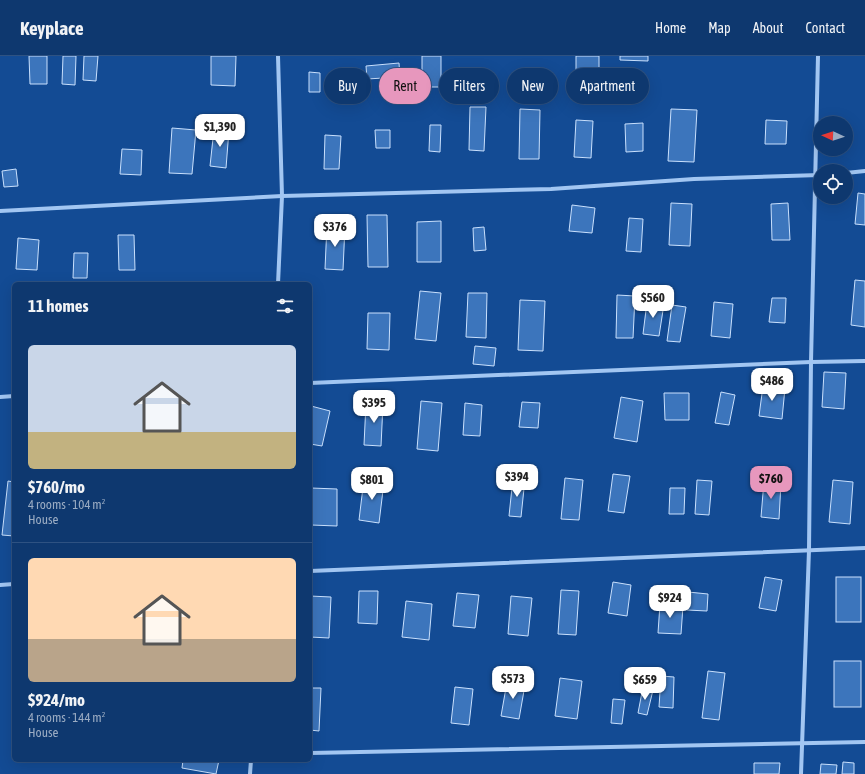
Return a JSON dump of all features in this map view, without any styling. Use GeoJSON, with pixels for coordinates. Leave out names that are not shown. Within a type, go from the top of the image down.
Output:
{"type":"FeatureCollection","features":[{"type":"Feature","properties":{"kind":"street"},"geometry":{"type":"LineString","coordinates":[[278,56],[282,196],[278,282]]}},
{"type":"Feature","properties":{"kind":"street"},"geometry":{"type":"LineString","coordinates":[[818,56],[818,164]]}},
{"type":"Feature","properties":{"kind":"street"},"geometry":{"type":"LineString","coordinates":[[853,173],[865,172]]}},
{"type":"Feature","properties":{"kind":"street"},"geometry":{"type":"LineString","coordinates":[[0,211],[282,196],[551,189],[694,179],[813,175]]}},
{"type":"Feature","properties":{"kind":"street"},"geometry":{"type":"LineString","coordinates":[[802,774],[809,550],[811,362],[817,204]]}},
{"type":"Feature","properties":{"kind":"street"},"geometry":{"type":"LineString","coordinates":[[312,383],[865,361]]}},
{"type":"Feature","properties":{"kind":"street"},"geometry":{"type":"LineString","coordinates":[[0,397],[12,396]]}},
{"type":"Feature","properties":{"kind":"street"},"geometry":{"type":"LineString","coordinates":[[312,571],[865,548]]}},
{"type":"Feature","properties":{"kind":"street"},"geometry":{"type":"LineString","coordinates":[[0,585],[12,584]]}},
{"type":"Feature","properties":{"kind":"street"},"geometry":{"type":"LineString","coordinates":[[312,753],[865,742]]}},
{"type":"Feature","properties":{"kind":"street"},"geometry":{"type":"LineString","coordinates":[[250,774],[252,762]]}},
{"type":"Feature","properties":{"kind":"building"},"geometry":{"type":"Polygon","coordinates":[[[29,56],[47,56],[47,84],[30,84],[29,56]]]}},
{"type":"Feature","properties":{"kind":"building"},"geometry":{"type":"Polygon","coordinates":[[[63,56],[76,56],[75,85],[62,84],[63,56]]]}},
{"type":"Feature","properties":{"kind":"building"},"geometry":{"type":"Polygon","coordinates":[[[84,56],[98,56],[96,81],[83,80],[84,56]]]}},
{"type":"Feature","properties":{"kind":"building"},"geometry":{"type":"Polygon","coordinates":[[[211,56],[236,56],[235,86],[211,85],[211,56]]]}},
{"type":"Feature","properties":{"kind":"building"},"geometry":{"type":"Polygon","coordinates":[[[422,56],[441,56],[441,68],[439,68],[439,87],[431,87],[431,68],[422,68],[422,56]]]}},
{"type":"Feature","properties":{"kind":"building"},"geometry":{"type":"Polygon","coordinates":[[[576,56],[599,56],[599,68],[576,68],[576,56]]]}},
{"type":"Feature","properties":{"kind":"building"},"geometry":{"type":"Polygon","coordinates":[[[620,56],[648,56],[648,61],[620,60],[620,56]]]}},
{"type":"Feature","properties":{"kind":"building"},"geometry":{"type":"Polygon","coordinates":[[[399,63],[399,68],[379,68],[379,78],[371,79],[371,68],[366,68],[366,66],[399,63]]]}},
{"type":"Feature","properties":{"kind":"building"},"geometry":{"type":"Polygon","coordinates":[[[309,72],[320,73],[320,92],[309,92],[309,72]]]}},
{"type":"Feature","properties":{"kind":"building"},"geometry":{"type":"Polygon","coordinates":[[[470,107],[486,107],[484,151],[469,150],[470,107]]]}},
{"type":"Feature","properties":{"kind":"building"},"geometry":{"type":"Polygon","coordinates":[[[520,109],[540,110],[539,159],[519,159],[520,109]]]}},
{"type":"Feature","properties":{"kind":"building"},"geometry":{"type":"Polygon","coordinates":[[[671,109],[697,110],[694,162],[668,161],[671,109]]]}},
{"type":"Feature","properties":{"kind":"building"},"geometry":{"type":"Polygon","coordinates":[[[576,120],[593,121],[591,158],[574,157],[576,120]]]}},
{"type":"Feature","properties":{"kind":"building"},"geometry":{"type":"Polygon","coordinates":[[[766,120],[787,121],[786,144],[765,144],[766,120]]]}},
{"type":"Feature","properties":{"kind":"building"},"geometry":{"type":"Polygon","coordinates":[[[643,123],[643,151],[626,152],[625,124],[643,123]]]}},
{"type":"Feature","properties":{"kind":"building"},"geometry":{"type":"Polygon","coordinates":[[[430,125],[441,125],[440,152],[429,151],[430,125]]]}},
{"type":"Feature","properties":{"kind":"building"},"geometry":{"type":"Polygon","coordinates":[[[172,128],[196,130],[192,174],[169,173],[172,128]]]}},
{"type":"Feature","properties":{"kind":"building"},"geometry":{"type":"Polygon","coordinates":[[[214,129],[229,130],[226,168],[210,166],[214,129]]]}},
{"type":"Feature","properties":{"kind":"building"},"geometry":{"type":"Polygon","coordinates":[[[375,130],[390,130],[390,148],[376,148],[375,130]]]}},
{"type":"Feature","properties":{"kind":"building"},"geometry":{"type":"Polygon","coordinates":[[[325,135],[341,136],[339,169],[324,169],[325,135]]]}},
{"type":"Feature","properties":{"kind":"building"},"geometry":{"type":"Polygon","coordinates":[[[122,149],[142,150],[141,175],[120,174],[122,149]]]}},
{"type":"Feature","properties":{"kind":"building"},"geometry":{"type":"Polygon","coordinates":[[[16,169],[18,186],[4,187],[2,171],[16,169]]]}},
{"type":"Feature","properties":{"kind":"building"},"geometry":{"type":"Polygon","coordinates":[[[858,193],[865,194],[865,225],[855,224],[858,193]]]}},
{"type":"Feature","properties":{"kind":"building"},"geometry":{"type":"Polygon","coordinates":[[[671,203],[692,204],[690,246],[669,245],[671,203]]]}},
{"type":"Feature","properties":{"kind":"building"},"geometry":{"type":"Polygon","coordinates":[[[788,203],[790,240],[772,240],[771,204],[788,203]]]}},
{"type":"Feature","properties":{"kind":"building"},"geometry":{"type":"Polygon","coordinates":[[[572,205],[595,208],[592,233],[569,231],[572,205]]]}},
{"type":"Feature","properties":{"kind":"building"},"geometry":{"type":"Polygon","coordinates":[[[367,215],[387,215],[388,267],[368,267],[367,215]]]}},
{"type":"Feature","properties":{"kind":"building"},"geometry":{"type":"Polygon","coordinates":[[[629,218],[643,219],[641,252],[626,251],[629,218]]]}},
{"type":"Feature","properties":{"kind":"building"},"geometry":{"type":"Polygon","coordinates":[[[441,221],[441,262],[417,262],[417,222],[441,221]]]}},
{"type":"Feature","properties":{"kind":"building"},"geometry":{"type":"Polygon","coordinates":[[[327,225],[345,226],[343,270],[325,269],[327,225]]]}},
{"type":"Feature","properties":{"kind":"building"},"geometry":{"type":"Polygon","coordinates":[[[484,227],[486,250],[474,251],[473,228],[484,227]]]}},
{"type":"Feature","properties":{"kind":"building"},"geometry":{"type":"Polygon","coordinates":[[[118,235],[134,235],[135,270],[119,270],[118,235]]]}},
{"type":"Feature","properties":{"kind":"building"},"geometry":{"type":"Polygon","coordinates":[[[18,238],[39,240],[37,270],[16,269],[18,238]]]}},
{"type":"Feature","properties":{"kind":"building"},"geometry":{"type":"Polygon","coordinates":[[[74,253],[88,253],[87,278],[73,278],[74,253]]]}},
{"type":"Feature","properties":{"kind":"building"},"geometry":{"type":"Polygon","coordinates":[[[855,280],[865,281],[865,327],[851,325],[855,280]]]}},
{"type":"Feature","properties":{"kind":"building"},"geometry":{"type":"Polygon","coordinates":[[[420,291],[441,293],[436,341],[415,339],[420,291]]]}},
{"type":"Feature","properties":{"kind":"building"},"geometry":{"type":"Polygon","coordinates":[[[468,293],[487,293],[486,338],[466,337],[468,293]]]}},
{"type":"Feature","properties":{"kind":"building"},"geometry":{"type":"Polygon","coordinates":[[[617,295],[635,296],[633,338],[616,338],[617,295]]]}},
{"type":"Feature","properties":{"kind":"building"},"geometry":{"type":"Polygon","coordinates":[[[772,298],[786,298],[785,323],[769,322],[772,298]]]}},
{"type":"Feature","properties":{"kind":"building"},"geometry":{"type":"Polygon","coordinates":[[[520,300],[545,301],[543,351],[518,350],[520,300]]]}},
{"type":"Feature","properties":{"kind":"building"},"geometry":{"type":"Polygon","coordinates":[[[647,302],[664,304],[659,336],[643,334],[647,302]]]}},
{"type":"Feature","properties":{"kind":"building"},"geometry":{"type":"Polygon","coordinates":[[[714,302],[733,304],[730,338],[711,336],[714,302]]]}},
{"type":"Feature","properties":{"kind":"building"},"geometry":{"type":"Polygon","coordinates":[[[672,305],[686,307],[680,342],[667,341],[672,305]]]}},
{"type":"Feature","properties":{"kind":"building"},"geometry":{"type":"Polygon","coordinates":[[[368,313],[390,313],[389,350],[367,349],[368,313]]]}},
{"type":"Feature","properties":{"kind":"building"},"geometry":{"type":"Polygon","coordinates":[[[475,346],[496,348],[494,366],[473,364],[475,346]]]}},
{"type":"Feature","properties":{"kind":"building"},"geometry":{"type":"Polygon","coordinates":[[[824,372],[846,373],[844,409],[822,407],[824,372]]]}},
{"type":"Feature","properties":{"kind":"building"},"geometry":{"type":"Polygon","coordinates":[[[763,386],[785,388],[782,419],[759,416],[763,386]]]}},
{"type":"Feature","properties":{"kind":"building"},"geometry":{"type":"Polygon","coordinates":[[[721,392],[735,395],[729,425],[715,423],[721,392]]]}},
{"type":"Feature","properties":{"kind":"building"},"geometry":{"type":"Polygon","coordinates":[[[664,393],[689,393],[689,420],[665,420],[664,393]]]}},
{"type":"Feature","properties":{"kind":"building"},"geometry":{"type":"Polygon","coordinates":[[[621,397],[643,401],[637,442],[614,438],[621,397]]]}},
{"type":"Feature","properties":{"kind":"building"},"geometry":{"type":"Polygon","coordinates":[[[421,401],[442,403],[438,451],[417,449],[421,401]]]}},
{"type":"Feature","properties":{"kind":"building"},"geometry":{"type":"Polygon","coordinates":[[[522,402],[540,403],[538,428],[519,427],[522,402]]]}},
{"type":"Feature","properties":{"kind":"building"},"geometry":{"type":"Polygon","coordinates":[[[366,403],[383,404],[381,446],[364,445],[366,403]]]}},
{"type":"Feature","properties":{"kind":"building"},"geometry":{"type":"Polygon","coordinates":[[[465,403],[482,405],[480,436],[463,435],[465,403]]]}},
{"type":"Feature","properties":{"kind":"building"},"geometry":{"type":"Polygon","coordinates":[[[312,406],[330,411],[322,446],[312,444],[312,406]]]}},
{"type":"Feature","properties":{"kind":"building"},"geometry":{"type":"Polygon","coordinates":[[[613,474],[630,476],[624,513],[608,511],[613,474]]]}},
{"type":"Feature","properties":{"kind":"building"},"geometry":{"type":"Polygon","coordinates":[[[513,478],[525,479],[521,517],[509,516],[513,478]]]}},
{"type":"Feature","properties":{"kind":"building"},"geometry":{"type":"Polygon","coordinates":[[[565,478],[583,480],[579,520],[561,519],[565,478]]]}},
{"type":"Feature","properties":{"kind":"building"},"geometry":{"type":"Polygon","coordinates":[[[364,479],[384,482],[379,523],[359,520],[364,479]]]}},
{"type":"Feature","properties":{"kind":"building"},"geometry":{"type":"Polygon","coordinates":[[[697,480],[712,481],[709,515],[695,514],[697,480]]]}},
{"type":"Feature","properties":{"kind":"building"},"geometry":{"type":"Polygon","coordinates":[[[833,480],[853,482],[850,524],[829,522],[833,480]]]}},
{"type":"Feature","properties":{"kind":"building"},"geometry":{"type":"Polygon","coordinates":[[[8,481],[12,482],[12,536],[2,535],[8,481]]]}},
{"type":"Feature","properties":{"kind":"building"},"geometry":{"type":"Polygon","coordinates":[[[764,481],[781,483],[779,519],[761,517],[764,481]]]}},
{"type":"Feature","properties":{"kind":"building"},"geometry":{"type":"Polygon","coordinates":[[[312,488],[337,489],[337,526],[312,525],[312,488]]]}},
{"type":"Feature","properties":{"kind":"building"},"geometry":{"type":"Polygon","coordinates":[[[670,488],[685,488],[684,514],[669,514],[670,488]]]}},
{"type":"Feature","properties":{"kind":"building"},"geometry":{"type":"Polygon","coordinates":[[[765,577],[782,580],[776,611],[759,608],[765,577]]]}},
{"type":"Feature","properties":{"kind":"building"},"geometry":{"type":"Polygon","coordinates":[[[836,577],[861,577],[861,622],[836,622],[836,577]]]}},
{"type":"Feature","properties":{"kind":"building"},"geometry":{"type":"Polygon","coordinates":[[[613,582],[631,585],[627,616],[608,613],[613,582]]]}},
{"type":"Feature","properties":{"kind":"building"},"geometry":{"type":"Polygon","coordinates":[[[561,590],[579,591],[576,635],[558,634],[561,590]]]}},
{"type":"Feature","properties":{"kind":"building"},"geometry":{"type":"Polygon","coordinates":[[[359,591],[378,591],[377,624],[358,623],[359,591]]]}},
{"type":"Feature","properties":{"kind":"building"},"geometry":{"type":"Polygon","coordinates":[[[688,592],[708,594],[707,611],[687,610],[688,592]]]}},
{"type":"Feature","properties":{"kind":"building"},"geometry":{"type":"Polygon","coordinates":[[[457,593],[479,595],[475,628],[453,626],[457,593]]]}},
{"type":"Feature","properties":{"kind":"building"},"geometry":{"type":"Polygon","coordinates":[[[312,596],[331,597],[329,638],[312,637],[312,596]]]}},
{"type":"Feature","properties":{"kind":"building"},"geometry":{"type":"Polygon","coordinates":[[[511,596],[532,598],[528,636],[508,634],[511,596]]]}},
{"type":"Feature","properties":{"kind":"building"},"geometry":{"type":"Polygon","coordinates":[[[406,601],[432,604],[429,640],[402,637],[406,601]]]}},
{"type":"Feature","properties":{"kind":"building"},"geometry":{"type":"Polygon","coordinates":[[[660,604],[683,606],[681,634],[658,633],[660,604]]]}},
{"type":"Feature","properties":{"kind":"building"},"geometry":{"type":"Polygon","coordinates":[[[834,661],[861,661],[861,707],[834,707],[834,661]]]}},
{"type":"Feature","properties":{"kind":"building"},"geometry":{"type":"Polygon","coordinates":[[[708,671],[725,673],[719,720],[702,718],[708,671]]]}},
{"type":"Feature","properties":{"kind":"building"},"geometry":{"type":"Polygon","coordinates":[[[661,676],[674,677],[673,708],[659,707],[661,676]]]}},
{"type":"Feature","properties":{"kind":"building"},"geometry":{"type":"Polygon","coordinates":[[[560,678],[582,681],[577,719],[555,716],[560,678]]]}},
{"type":"Feature","properties":{"kind":"building"},"geometry":{"type":"Polygon","coordinates":[[[507,682],[525,685],[519,719],[501,716],[507,682]]]}},
{"type":"Feature","properties":{"kind":"building"},"geometry":{"type":"Polygon","coordinates":[[[455,687],[473,689],[469,725],[451,723],[455,687]]]}},
{"type":"Feature","properties":{"kind":"building"},"geometry":{"type":"Polygon","coordinates":[[[643,687],[653,690],[647,715],[638,713],[643,687]]]}},
{"type":"Feature","properties":{"kind":"building"},"geometry":{"type":"Polygon","coordinates":[[[312,688],[321,688],[319,731],[312,730],[312,688]]]}},
{"type":"Feature","properties":{"kind":"building"},"geometry":{"type":"Polygon","coordinates":[[[613,699],[625,700],[622,724],[611,723],[613,699]]]}},
{"type":"Feature","properties":{"kind":"building"},"geometry":{"type":"Polygon","coordinates":[[[183,762],[219,762],[216,774],[182,768],[183,762]]]}},
{"type":"Feature","properties":{"kind":"building"},"geometry":{"type":"Polygon","coordinates":[[[843,762],[854,763],[854,774],[842,774],[843,762]]]}},
{"type":"Feature","properties":{"kind":"building"},"geometry":{"type":"Polygon","coordinates":[[[754,763],[780,763],[779,774],[754,774],[754,763]]]}},
{"type":"Feature","properties":{"kind":"building"},"geometry":{"type":"Polygon","coordinates":[[[821,764],[837,765],[836,774],[820,774],[821,764]]]}}]}
